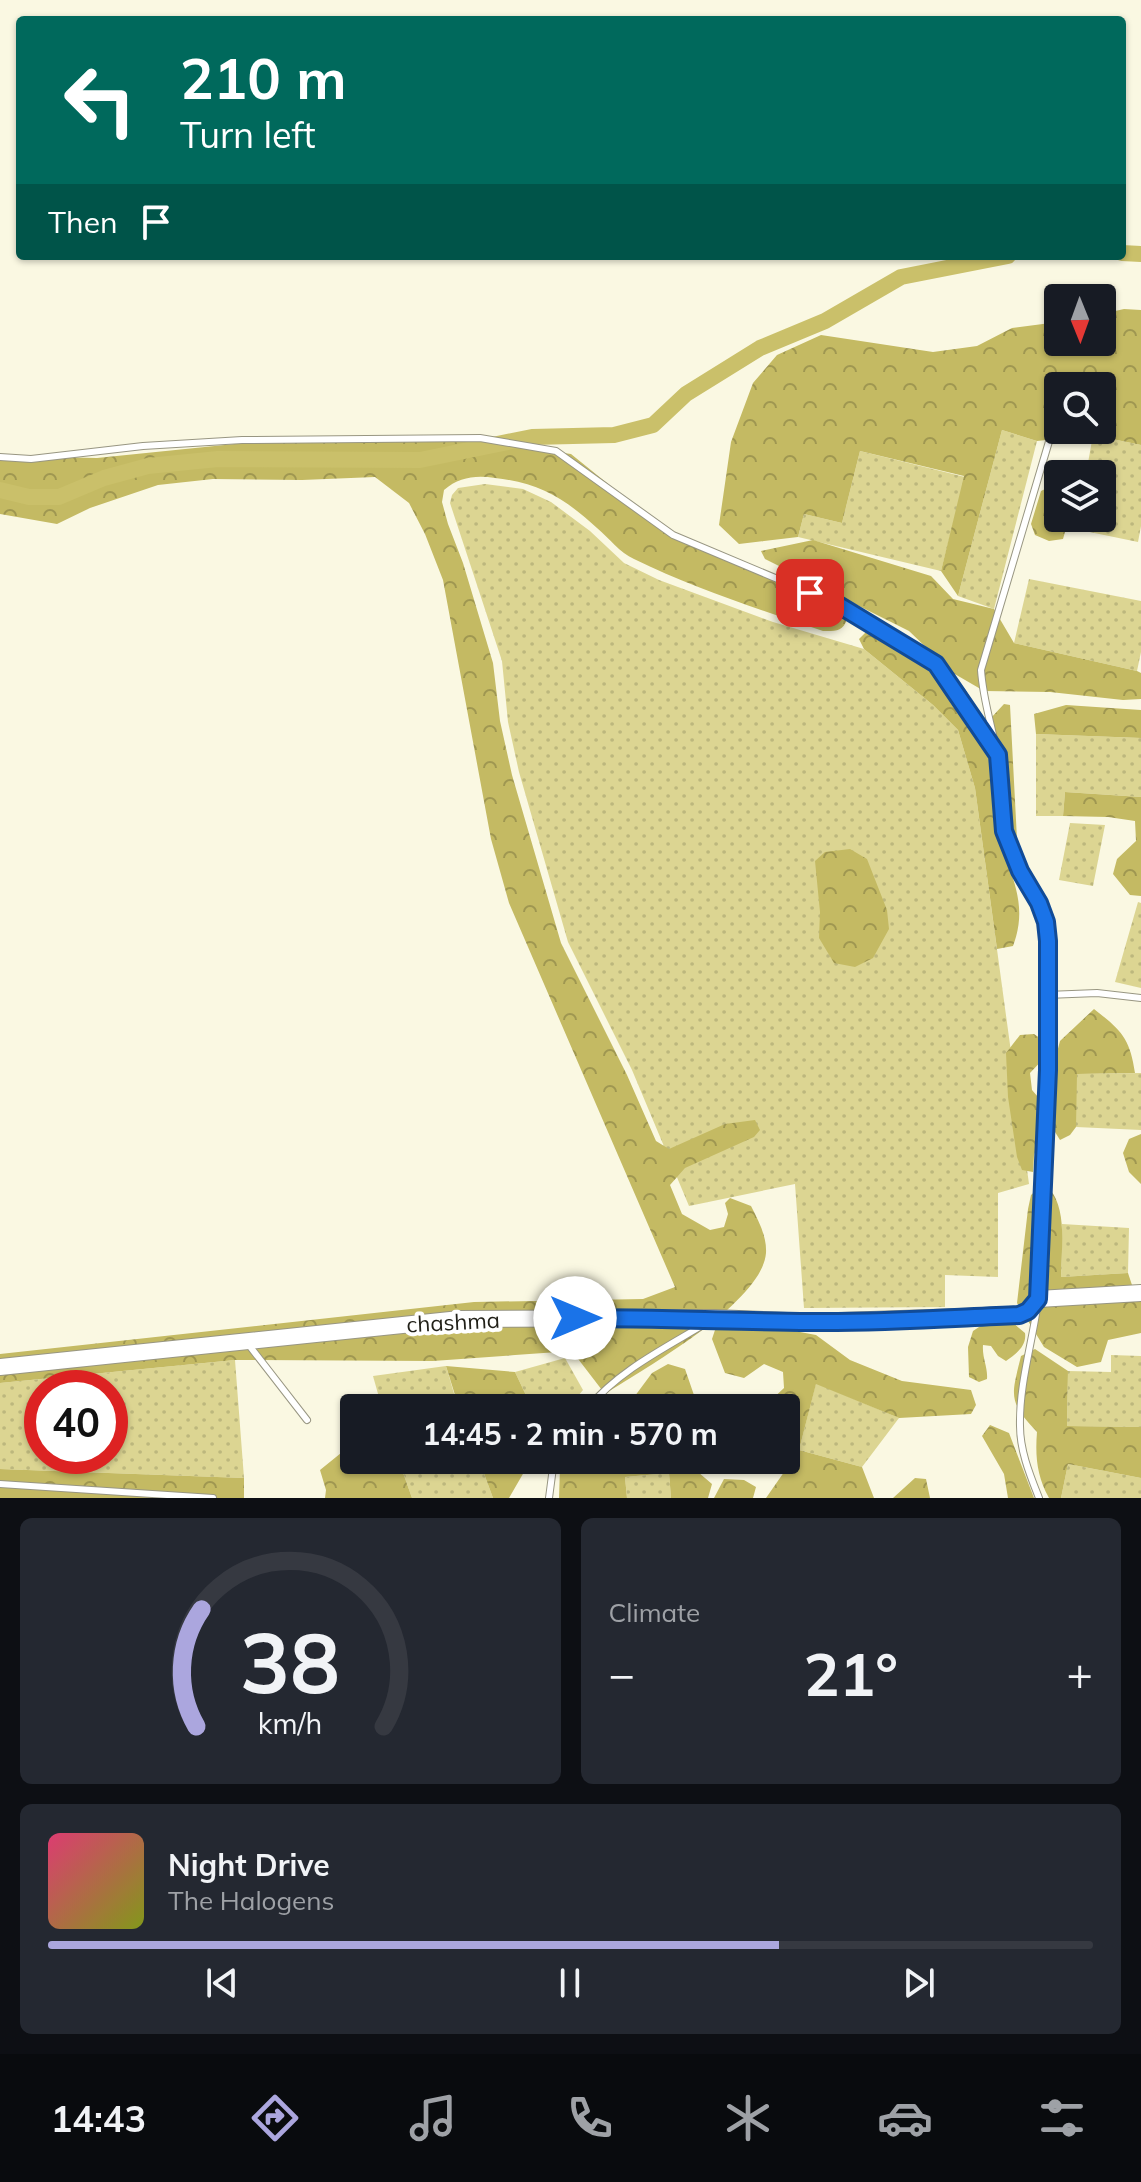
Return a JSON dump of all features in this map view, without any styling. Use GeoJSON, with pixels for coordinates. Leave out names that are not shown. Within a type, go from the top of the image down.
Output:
{"type":"FeatureCollection","features":[{"type":"Feature","properties":{"kind":"street","name":"сhashma"},"geometry":{"type":"LineString","coordinates":[[0,1367],[460,1319],[714,1318],[812,1322],[1019,1315],[1028,1311],[1038,1299],[1141,1293]]}},
{"type":"Feature","properties":{"kind":"lane"},"geometry":{"type":"LineString","coordinates":[[0,457],[31,459],[143,446],[274,440],[480,438],[556,451],[673,535],[837,604],[936,664],[998,755]]}},
{"type":"Feature","properties":{"kind":"lane"},"geometry":{"type":"LineString","coordinates":[[1039,1498],[1026,1463],[1020,1428],[1038,1299],[1048,1070],[1046,922],[1009,848],[1004,831],[998,755],[983,696],[981,670],[1048,444]]}},
{"type":"Feature","properties":{"kind":"lane"},"geometry":{"type":"LineString","coordinates":[[1047,995],[1109,993],[1141,998]]}},
{"type":"Feature","properties":{"kind":"lane"},"geometry":{"type":"LineString","coordinates":[[602,1394],[653,1354],[714,1318]]}},
{"type":"Feature","properties":{"kind":"lane"},"geometry":{"type":"LineString","coordinates":[[246,1341],[307,1420]]}},
{"type":"Feature","properties":{"kind":"lane"},"geometry":{"type":"LineString","coordinates":[[549,1498],[551,1474]]}},
{"type":"Feature","properties":{"kind":"lane"},"geometry":{"type":"LineString","coordinates":[[0,1484],[213,1498]]}},
{"type":"Feature","properties":{"kind":"shaded area"},"geometry":{"type":"Polygon","coordinates":[[[1002,430],[1037,441],[994,609],[958,596],[1002,430]]]}},
{"type":"Feature","properties":{"kind":"shaded area"},"geometry":{"type":"Polygon","coordinates":[[[1116,440],[1141,445],[1141,526],[1138,542],[1090,532],[1116,532],[1116,460],[1089,460],[1091,444],[1116,444],[1116,440]]]}},
{"type":"Feature","properties":{"kind":"shaded area"},"geometry":{"type":"Polygon","coordinates":[[[860,451],[965,477],[941,571],[798,537],[804,514],[842,523],[860,451]]]}},
{"type":"Feature","properties":{"kind":"shaded area"},"geometry":{"type":"Polygon","coordinates":[[[485,484],[523,489],[551,502],[590,531],[624,563],[659,580],[773,622],[864,649],[933,705],[958,730],[975,788],[1029,1184],[998,1193],[998,1277],[945,1275],[945,1307],[804,1308],[795,1184],[689,1206],[632,1070],[568,942],[519,772],[508,722],[502,661],[450,503],[458,488],[485,484]]]}},
{"type":"Feature","properties":{"kind":"shaded area"},"geometry":{"type":"Polygon","coordinates":[[[1029,579],[1141,601],[1141,652],[1137,671],[1014,643],[1029,579]]]}},
{"type":"Feature","properties":{"kind":"shaded area"},"geometry":{"type":"Polygon","coordinates":[[[1036,734],[1141,738],[1141,797],[1065,792],[1063,816],[1036,816],[1036,734]]]}},
{"type":"Feature","properties":{"kind":"shaded area"},"geometry":{"type":"Polygon","coordinates":[[[1070,823],[1105,825],[1093,886],[1059,880],[1070,823]]]}},
{"type":"Feature","properties":{"kind":"shaded area"},"geometry":{"type":"Polygon","coordinates":[[[1138,902],[1141,903],[1141,988],[1115,982],[1138,902]]]}},
{"type":"Feature","properties":{"kind":"shaded area"},"geometry":{"type":"Polygon","coordinates":[[[1141,1073],[1141,1130],[1076,1127],[1076,1074],[1141,1073]]]}},
{"type":"Feature","properties":{"kind":"shaded area"},"geometry":{"type":"Polygon","coordinates":[[[1062,1224],[1129,1228],[1128,1273],[1061,1277],[1062,1224]]]}},
{"type":"Feature","properties":{"kind":"shaded area"},"geometry":{"type":"Polygon","coordinates":[[[1111,1355],[1141,1356],[1141,1427],[1067,1426],[1068,1371],[1111,1372],[1111,1355]]]}},
{"type":"Feature","properties":{"kind":"shaded area"},"geometry":{"type":"Polygon","coordinates":[[[565,1358],[583,1390],[580,1394],[525,1394],[515,1372],[565,1358]]]}},
{"type":"Feature","properties":{"kind":"shaded area"},"geometry":{"type":"Polygon","coordinates":[[[235,1360],[244,1478],[128,1474],[128,1370],[235,1360]]]}},
{"type":"Feature","properties":{"kind":"shaded area"},"geometry":{"type":"Polygon","coordinates":[[[446,1366],[454,1394],[378,1394],[373,1376],[446,1366]]]}},
{"type":"Feature","properties":{"kind":"shaded area"},"geometry":{"type":"Polygon","coordinates":[[[24,1381],[24,1470],[0,1469],[0,1383],[24,1381]]]}},
{"type":"Feature","properties":{"kind":"shaded area"},"geometry":{"type":"Polygon","coordinates":[[[816,1383],[899,1418],[862,1467],[800,1450],[816,1383]]]}},
{"type":"Feature","properties":{"kind":"shaded area"},"geometry":{"type":"Polygon","coordinates":[[[1068,1464],[1141,1478],[1141,1498],[1061,1498],[1068,1464]]]}},
{"type":"Feature","properties":{"kind":"shaded area"},"geometry":{"type":"Polygon","coordinates":[[[404,1474],[484,1474],[493,1498],[412,1498],[404,1474]]]}},
{"type":"Feature","properties":{"kind":"shaded area"},"geometry":{"type":"Polygon","coordinates":[[[669,1474],[671,1498],[627,1498],[625,1477],[669,1474]]]}},
{"type":"Feature","properties":{"kind":"green space"},"geometry":{"type":"Polygon","coordinates":[[[1141,310],[1141,445],[1116,440],[1116,372],[1044,372],[1044,440],[1002,430],[958,596],[941,571],[964,476],[860,451],[842,523],[804,514],[798,537],[739,544],[719,525],[731,442],[753,383],[777,355],[821,335],[933,352],[977,346],[1012,328],[1044,324],[1044,356],[1116,356],[1116,311],[1141,310]]]}},
{"type":"Feature","properties":{"kind":"green space"},"geometry":{"type":"Polygon","coordinates":[[[481,441],[571,454],[675,538],[839,607],[847,619],[841,629],[823,631],[680,580],[629,556],[573,508],[538,488],[511,480],[474,477],[456,482],[444,490],[442,502],[448,524],[493,663],[500,721],[512,775],[561,943],[627,1075],[656,1141],[669,1149],[725,1124],[755,1120],[760,1130],[754,1137],[685,1168],[670,1185],[682,1214],[710,1230],[724,1227],[728,1214],[725,1203],[730,1198],[751,1206],[762,1228],[766,1247],[760,1272],[724,1313],[605,1394],[572,1351],[433,1361],[235,1360],[128,1370],[24,1370],[24,1381],[0,1383],[0,1354],[474,1302],[643,1299],[675,1287],[509,903],[491,839],[443,580],[409,503],[375,477],[213,479],[158,485],[90,508],[57,524],[0,514],[0,456],[97,458],[244,443],[481,441]]]}},
{"type":"Feature","properties":{"kind":"green space"},"geometry":{"type":"Polygon","coordinates":[[[1044,490],[1044,532],[1065,532],[1063,539],[1049,541],[1035,535],[1031,524],[1044,490]]]}},
{"type":"Feature","properties":{"kind":"green space"},"geometry":{"type":"Polygon","coordinates":[[[813,540],[931,576],[953,599],[994,609],[1014,643],[1137,671],[1141,673],[1141,699],[984,691],[953,673],[909,631],[765,559],[761,551],[813,540]]]}},
{"type":"Feature","properties":{"kind":"green space"},"geometry":{"type":"Polygon","coordinates":[[[866,632],[965,689],[982,717],[990,719],[1004,704],[1010,705],[1017,839],[1007,860],[1017,893],[1019,913],[1013,946],[997,949],[975,788],[958,730],[933,705],[864,649],[859,639],[866,632]]]}},
{"type":"Feature","properties":{"kind":"green space"},"geometry":{"type":"Polygon","coordinates":[[[1066,705],[1141,710],[1141,738],[1036,734],[1034,714],[1066,705]]]}},
{"type":"Feature","properties":{"kind":"green space"},"geometry":{"type":"Polygon","coordinates":[[[1065,792],[1141,797],[1141,896],[1130,895],[1113,874],[1117,859],[1136,841],[1135,821],[1063,816],[1065,792]]]}},
{"type":"Feature","properties":{"kind":"green space"},"geometry":{"type":"Polygon","coordinates":[[[850,849],[867,859],[887,910],[889,929],[873,958],[855,967],[834,963],[819,938],[815,861],[825,852],[850,849]]]}},
{"type":"Feature","properties":{"kind":"green space"},"geometry":{"type":"Polygon","coordinates":[[[1094,1009],[1123,1036],[1135,1073],[1077,1074],[1076,1127],[1070,1135],[1060,1140],[1050,1124],[1048,1086],[1060,1041],[1094,1009]]]}},
{"type":"Feature","properties":{"kind":"green space"},"geometry":{"type":"Polygon","coordinates":[[[1034,1034],[1047,1043],[1047,1055],[1030,1073],[1032,1090],[1044,1104],[1045,1126],[1034,1155],[1033,1172],[1022,1170],[1017,1157],[1008,1097],[1006,1053],[1020,1035],[1034,1034]]]}},
{"type":"Feature","properties":{"kind":"green space"},"geometry":{"type":"Polygon","coordinates":[[[1141,1134],[1141,1184],[1129,1172],[1123,1153],[1129,1139],[1141,1134]]]}},
{"type":"Feature","properties":{"kind":"green space"},"geometry":{"type":"Polygon","coordinates":[[[1039,1188],[1049,1188],[1059,1207],[1061,1277],[1128,1273],[1134,1291],[1141,1294],[1141,1333],[1108,1340],[1101,1362],[1077,1367],[1044,1347],[1017,1303],[1028,1209],[1031,1195],[1039,1188]]]}},
{"type":"Feature","properties":{"kind":"green space"},"geometry":{"type":"Polygon","coordinates":[[[988,1321],[1012,1322],[1025,1333],[1025,1338],[1020,1349],[1006,1361],[991,1346],[983,1345],[987,1379],[979,1382],[969,1377],[968,1347],[973,1331],[988,1321]]]}},
{"type":"Feature","properties":{"kind":"green space"},"geometry":{"type":"Polygon","coordinates":[[[784,1329],[816,1335],[850,1360],[902,1381],[971,1390],[976,1405],[971,1414],[899,1418],[816,1384],[800,1446],[800,1394],[778,1394],[784,1388],[783,1372],[764,1364],[744,1378],[725,1373],[712,1339],[715,1330],[784,1329]]]}},
{"type":"Feature","properties":{"kind":"green space"},"geometry":{"type":"Polygon","coordinates":[[[1035,1349],[1068,1371],[1067,1426],[1141,1427],[1141,1478],[1068,1464],[1061,1498],[1049,1498],[1038,1466],[1037,1432],[1021,1413],[1014,1398],[1021,1356],[1035,1349]]]}},
{"type":"Feature","properties":{"kind":"green space"},"geometry":{"type":"Polygon","coordinates":[[[668,1364],[685,1369],[694,1394],[636,1394],[652,1373],[668,1364]]]}},
{"type":"Feature","properties":{"kind":"green space"},"geometry":{"type":"Polygon","coordinates":[[[446,1366],[515,1372],[525,1394],[455,1394],[446,1366]]]}},
{"type":"Feature","properties":{"kind":"green space"},"geometry":{"type":"Polygon","coordinates":[[[990,1425],[1009,1433],[1034,1498],[1008,1498],[1004,1474],[982,1436],[990,1425]]]}},
{"type":"Feature","properties":{"kind":"green space"},"geometry":{"type":"Polygon","coordinates":[[[800,1450],[862,1467],[874,1498],[766,1498],[783,1474],[800,1474],[800,1450]]]}},
{"type":"Feature","properties":{"kind":"green space"},"geometry":{"type":"Polygon","coordinates":[[[340,1454],[340,1474],[404,1474],[412,1498],[325,1498],[320,1470],[340,1454]]]}},
{"type":"Feature","properties":{"kind":"green space"},"geometry":{"type":"Polygon","coordinates":[[[0,1469],[24,1470],[24,1474],[244,1478],[244,1498],[0,1498],[0,1469]]]}},
{"type":"Feature","properties":{"kind":"green space"},"geometry":{"type":"Polygon","coordinates":[[[484,1474],[523,1474],[509,1498],[493,1498],[484,1474]]]}},
{"type":"Feature","properties":{"kind":"green space"},"geometry":{"type":"Polygon","coordinates":[[[560,1474],[658,1474],[625,1477],[627,1498],[559,1498],[560,1474]]]}},
{"type":"Feature","properties":{"kind":"green space"},"geometry":{"type":"Polygon","coordinates":[[[669,1474],[700,1474],[712,1484],[708,1498],[671,1498],[669,1474]]]}},
{"type":"Feature","properties":{"kind":"green space"},"geometry":{"type":"Polygon","coordinates":[[[915,1478],[926,1479],[930,1498],[893,1498],[915,1478]]]}},
{"type":"Feature","properties":{"kind":"green space"},"geometry":{"type":"Polygon","coordinates":[[[724,1479],[744,1480],[756,1487],[753,1498],[714,1498],[724,1479]]]}},
{"type":"Feature","properties":{"kind":"waterway"},"geometry":{"type":"LineString","coordinates":[[1126,253],[1141,254]]}},
{"type":"Feature","properties":{"kind":"waterway"},"geometry":{"type":"LineString","coordinates":[[0,490],[29,497],[59,497],[104,478],[148,466],[218,459],[420,460],[532,437],[614,435],[653,425],[686,394],[760,348],[825,321],[901,277],[988,260]]}},
{"type":"Feature","properties":{"kind":"route"},"geometry":{"type":"LineString","coordinates":[[575,1318],[812,1322],[943,1319],[1019,1315],[1028,1311],[1038,1299],[1049,1037],[1048,941],[1046,922],[1039,903],[1020,871],[1004,831],[998,755],[936,664],[837,604],[810,593]]}}]}
